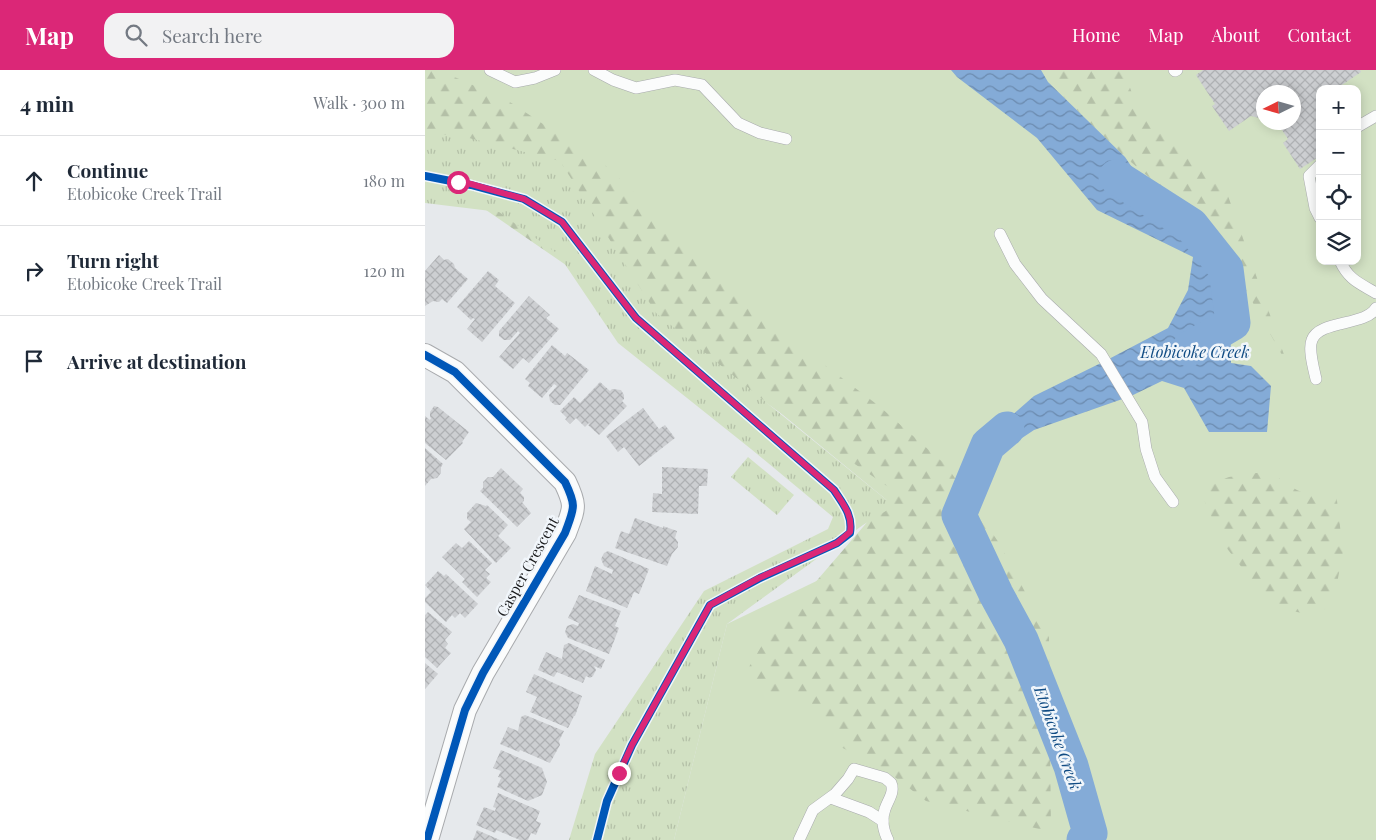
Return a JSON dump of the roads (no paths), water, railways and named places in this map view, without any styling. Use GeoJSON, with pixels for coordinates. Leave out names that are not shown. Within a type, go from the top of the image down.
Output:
{"type":"FeatureCollection","features":[{"type":"Feature","properties":{"kind":"street","name":"Casper Crescent"},"geometry":{"type":"LineString","coordinates":[[425,356],[455,372],[565,482],[573,501],[573,508],[565,533],[483,673],[465,710],[427,840]]}},
{"type":"Feature","properties":{"kind":"lane"},"geometry":{"type":"LineString","coordinates":[[490,70],[515,82],[535,78],[555,70]]}},
{"type":"Feature","properties":{"kind":"lane"},"geometry":{"type":"LineString","coordinates":[[594,70],[613,80],[636,88],[675,80],[701,85],[737,123],[760,133],[786,139]]}},
{"type":"Feature","properties":{"kind":"lane"},"geometry":{"type":"LineString","coordinates":[[1361,125],[1376,116]]}},
{"type":"Feature","properties":{"kind":"lane"},"geometry":{"type":"LineString","coordinates":[[1316,169],[1309,176],[1316,210]]}},
{"type":"Feature","properties":{"kind":"lane"},"geometry":{"type":"LineString","coordinates":[[1000,234],[1015,264],[1043,299],[1101,354],[1142,422],[1146,449],[1155,477],[1173,502]]}},
{"type":"Feature","properties":{"kind":"lane"},"geometry":{"type":"LineString","coordinates":[[1342,265],[1345,272],[1357,283],[1376,293]]}},
{"type":"Feature","properties":{"kind":"lane"},"geometry":{"type":"LineString","coordinates":[[1316,379],[1311,341],[1318,332],[1363,317],[1376,308]]}},
{"type":"Feature","properties":{"kind":"lane"},"geometry":{"type":"LineString","coordinates":[[799,840],[813,810],[831,798],[848,779],[854,769],[885,778],[891,783],[893,790],[885,808],[883,821],[883,827],[888,840]]}},
{"type":"Feature","properties":{"kind":"lane"},"geometry":{"type":"LineString","coordinates":[[831,798],[869,812],[883,821]]}},
{"type":"Feature","properties":{"kind":"water","name":"Etobicoke Creek"},"geometry":{"type":"Polygon","coordinates":[[[951,70],[1041,70],[1048,82],[1125,157],[1160,209],[1218,261],[1230,294],[1231,363],[1251,366],[1271,386],[1267,432],[1209,432],[1184,388],[1162,381],[1131,396],[1034,430],[971,472],[1001,425],[1034,396],[1168,328],[1188,290],[1193,257],[1097,210],[1037,138],[957,77],[951,70]]]}},
{"type":"Feature","properties":{"kind":"waterway","name":"Etobicoke Creek"},"geometry":{"type":"LineString","coordinates":[[1116,177],[1191,225],[1226,269],[1233,323],[1189,349]]}},
{"type":"Feature","properties":{"kind":"waterway","name":"Etobicoke Creek"},"geometry":{"type":"LineString","coordinates":[[1007,429],[988,445],[959,515],[996,594],[1021,640],[1071,766],[1090,833],[1084,840]]}}]}
